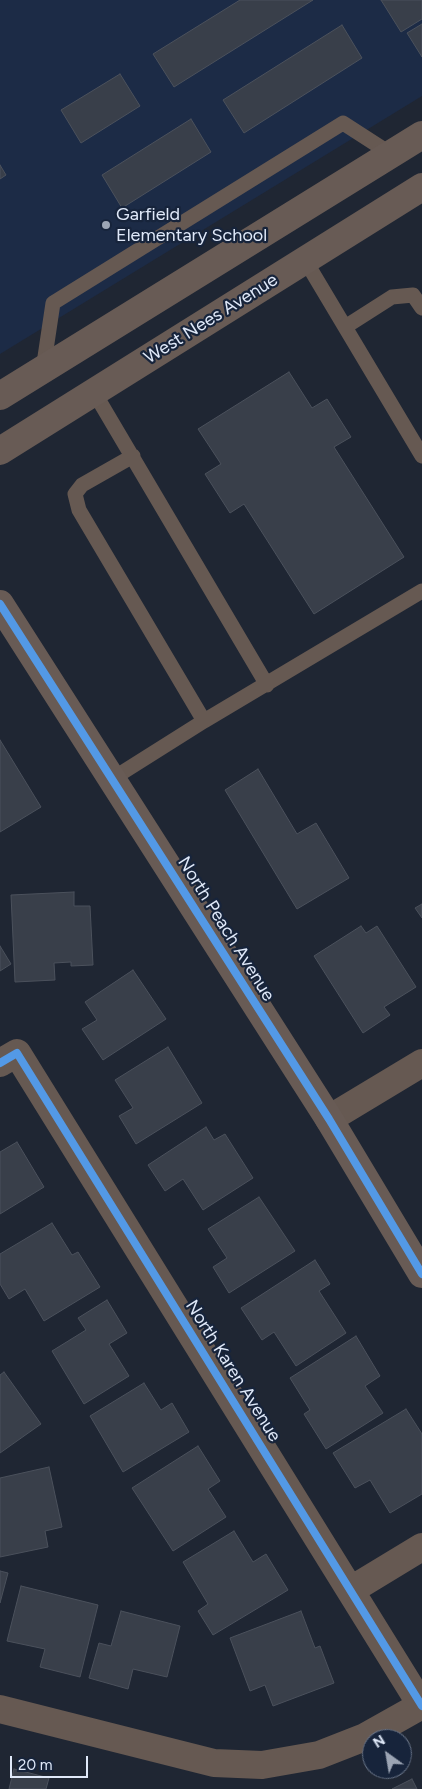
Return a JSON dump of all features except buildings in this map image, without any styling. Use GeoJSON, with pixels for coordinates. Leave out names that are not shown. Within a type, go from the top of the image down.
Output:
{"type":"FeatureCollection","features":[{"type":"Feature","properties":{"kind":"main road"},"geometry":{"type":"LineString","coordinates":[[0,396],[422,135]]}},
{"type":"Feature","properties":{"kind":"main road","name":"West Nees Avenue"},"geometry":{"type":"LineString","coordinates":[[0,451],[422,187]]}},
{"type":"Feature","properties":{"kind":"main road","name":"North Peach Avenue"},"geometry":{"type":"LineString","coordinates":[[0,604],[329,1119],[422,1274]]}},
{"type":"Feature","properties":{"kind":"street","name":"North Karen Avenue"},"geometry":{"type":"LineString","coordinates":[[9,1058],[351,1590],[422,1705]]}},
{"type":"Feature","properties":{"kind":"street"},"geometry":{"type":"LineString","coordinates":[[329,1119],[422,1063]]}},
{"type":"Feature","properties":{"kind":"street"},"geometry":{"type":"LineString","coordinates":[[351,1590],[422,1547]]}},
{"type":"Feature","properties":{"kind":"street"},"geometry":{"type":"LineString","coordinates":[[0,1709],[214,1762],[262,1765],[319,1755],[365,1737],[422,1705]]}},
{"type":"Feature","properties":{"kind":"lane"},"geometry":{"type":"LineString","coordinates":[[43,370],[53,303],[343,123],[391,154]]}},
{"type":"Feature","properties":{"kind":"lane"},"geometry":{"type":"LineString","coordinates":[[305,260],[422,456]]}},
{"type":"Feature","properties":{"kind":"lane"},"geometry":{"type":"LineString","coordinates":[[345,327],[392,297],[414,295],[422,308]]}},
{"type":"Feature","properties":{"kind":"lane"},"geometry":{"type":"LineString","coordinates":[[94,392],[267,685]]}},
{"type":"Feature","properties":{"kind":"lane"},"geometry":{"type":"LineString","coordinates":[[133,456],[82,485],[75,494],[79,510],[204,722]]}},
{"type":"Feature","properties":{"kind":"lane"},"geometry":{"type":"LineString","coordinates":[[112,779],[422,591]]}},
{"type":"Feature","properties":{"kind":"shaded area","name":"Garfield Elementary School"},"geometry":{"type":"Polygon","coordinates":[[[0,0],[422,0],[422,96],[0,354],[0,0]]]}},
{"type":"Feature","properties":{"kind":"cycle path"},"geometry":{"type":"LineString","coordinates":[[0,604],[329,1119],[422,1274]]}},
{"type":"Feature","properties":{"kind":"cycle path"},"geometry":{"type":"LineString","coordinates":[[0,1063],[17,1053],[422,1706]]}},
{"type":"Feature","properties":{"kind":"place","name":"Garfield Elementary School"},"geometry":{"type":"Point","coordinates":[106,225]}}]}
